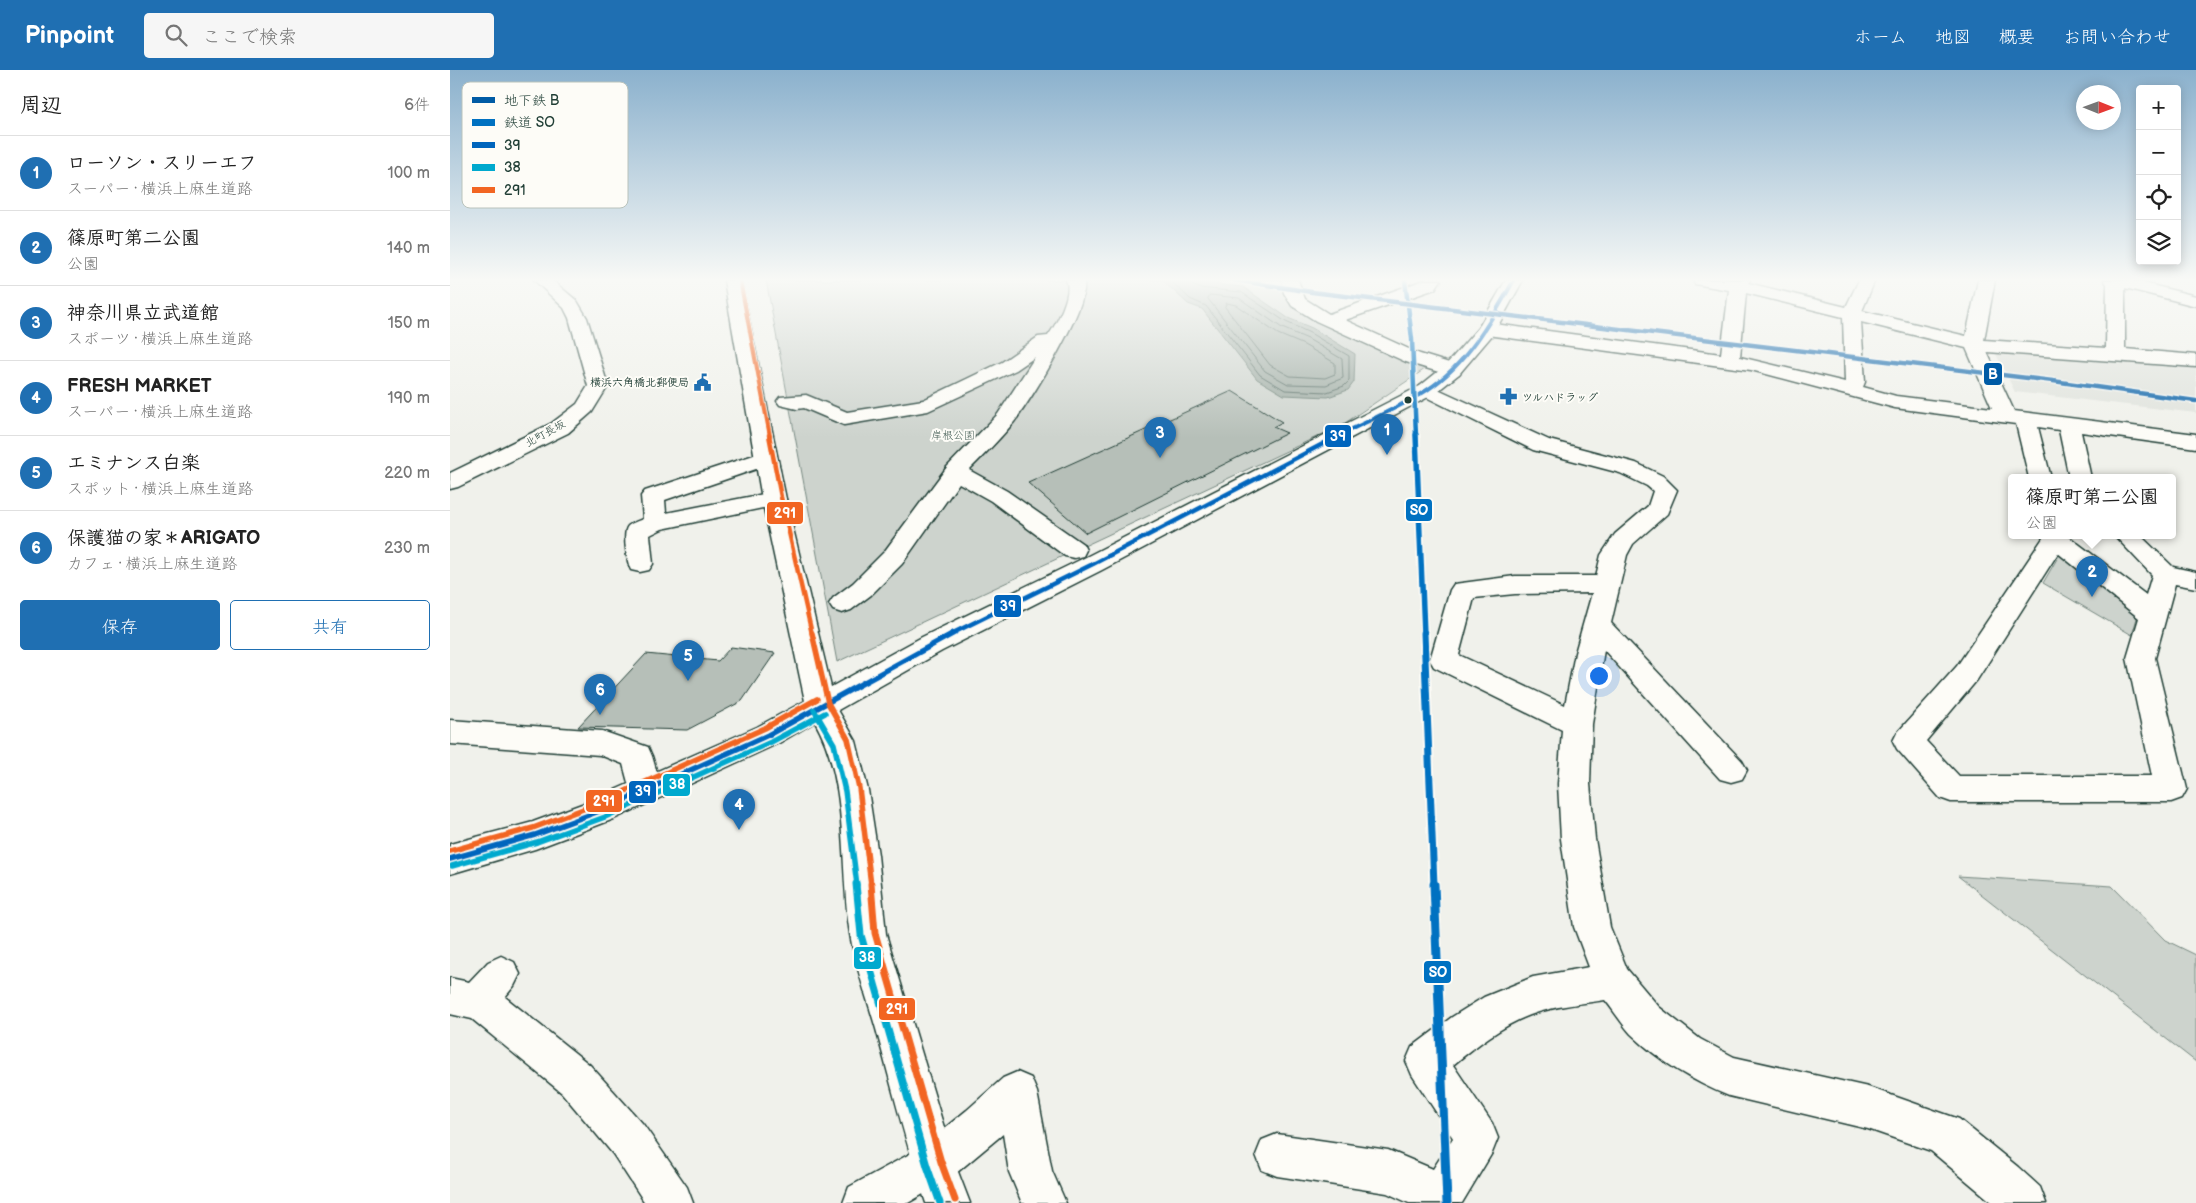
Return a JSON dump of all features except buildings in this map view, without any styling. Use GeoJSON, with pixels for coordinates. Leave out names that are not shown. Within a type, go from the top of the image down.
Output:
{"type":"FeatureCollection","features":[{"type":"Feature","properties":{"kind":"street","name":"北町長坂"},"geometry":{"type":"LineString","coordinates":[[450,482],[560,428],[585,408],[598,386],[582,333]]}},
{"type":"Feature","properties":{"kind":"street"},"geometry":{"type":"LineString","coordinates":[[742,333],[774,499],[822,706],[841,741],[855,808],[868,934],[934,1164],[948,1203]]}},
{"type":"Feature","properties":{"kind":"street"},"geometry":{"type":"LineString","coordinates":[[842,604],[862,589],[893,558],[954,472],[1006,418],[1060,333]]}},
{"type":"Feature","properties":{"kind":"street"},"geometry":{"type":"LineString","coordinates":[[1338,333],[1374,349]]}},
{"type":"Feature","properties":{"kind":"street"},"geometry":{"type":"LineString","coordinates":[[1356,333],[1412,358],[1452,370]]}},
{"type":"Feature","properties":{"kind":"street"},"geometry":{"type":"LineString","coordinates":[[450,859],[535,835],[602,810],[768,735],[932,644],[1102,560],[1427,390],[1452,370],[1484,333]]}},
{"type":"Feature","properties":{"kind":"street"},"geometry":{"type":"LineString","coordinates":[[1517,333],[1752,364],[1896,402],[2196,441]]}},
{"type":"Feature","properties":{"kind":"street"},"geometry":{"type":"LineString","coordinates":[[1730,360],[1734,333]]}},
{"type":"Feature","properties":{"kind":"street"},"geometry":{"type":"LineString","coordinates":[[1851,390],[1855,382],[1853,333]]}},
{"type":"Feature","properties":{"kind":"street"},"geometry":{"type":"LineString","coordinates":[[1929,333],[2000,348],[2115,354],[2196,362]]}},
{"type":"Feature","properties":{"kind":"street"},"geometry":{"type":"LineString","coordinates":[[1976,333],[1974,344],[2016,418],[2038,474]]}},
{"type":"Feature","properties":{"kind":"street"},"geometry":{"type":"LineString","coordinates":[[2115,333],[2115,354]]}},
{"type":"Feature","properties":{"kind":"street"},"geometry":{"type":"LineString","coordinates":[[786,401],[797,403],[806,400],[844,419],[928,405],[1009,366],[1046,341],[1053,344]]}},
{"type":"Feature","properties":{"kind":"street"},"geometry":{"type":"LineString","coordinates":[[1427,390],[1541,445],[1628,468],[1655,481],[1665,490],[1658,509],[1624,539],[1614,555],[1589,653],[1577,724],[1574,784],[1578,839],[1592,927],[1613,981],[1645,1020],[1686,1053],[1729,1076],[1868,1108],[1944,1134],[2003,1182],[2024,1203]]}},
{"type":"Feature","properties":{"kind":"street"},"geometry":{"type":"LineString","coordinates":[[2068,424],[2079,474]]}},
{"type":"Feature","properties":{"kind":"street"},"geometry":{"type":"LineString","coordinates":[[655,523],[653,496],[766,458]]}},
{"type":"Feature","properties":{"kind":"street"},"geometry":{"type":"LineString","coordinates":[[954,472],[999,496],[1074,550]]}},
{"type":"Feature","properties":{"kind":"street"},"geometry":{"type":"LineString","coordinates":[[640,564],[637,531],[655,523],[774,499]]}},
{"type":"Feature","properties":{"kind":"street"},"geometry":{"type":"LineString","coordinates":[[2053,539],[1967,673],[1908,740],[1950,789],[2171,789],[2141,658],[2165,573]]}},
{"type":"Feature","properties":{"kind":"street"},"geometry":{"type":"LineString","coordinates":[[2057,539],[2153,615]]}},
{"type":"Feature","properties":{"kind":"street"},"geometry":{"type":"LineString","coordinates":[[2130,539],[2165,573],[2196,580]]}},
{"type":"Feature","properties":{"kind":"street"},"geometry":{"type":"LineString","coordinates":[[1577,724],[1444,660],[1463,590],[1514,585],[1606,584]]}},
{"type":"Feature","properties":{"kind":"street"},"geometry":{"type":"LineString","coordinates":[[1597,624],[1731,770]]}},
{"type":"Feature","properties":{"kind":"street"},"geometry":{"type":"LineString","coordinates":[[450,732],[602,743],[637,756],[646,790]]}},
{"type":"Feature","properties":{"kind":"street"},"geometry":{"type":"LineString","coordinates":[[1278,1155],[1388,1172],[1442,1195],[1477,1138],[1426,1061],[1469,1028],[1509,1004],[1557,990],[1613,981]]}},
{"type":"Feature","properties":{"kind":"street"},"geometry":{"type":"LineString","coordinates":[[465,993],[482,1003],[576,1079],[628,1139],[671,1203]]}},
{"type":"Feature","properties":{"kind":"street"},"geometry":{"type":"LineString","coordinates":[[865,1203],[934,1164],[982,1125],[1017,1092],[1031,1172],[1044,1203]]}},
{"type":"Feature","properties":{"kind":"shaded area"},"geometry":{"type":"Polygon","coordinates":[[[1994,350],[2196,367],[2196,413],[2015,392],[1994,350]]]}},
{"type":"Feature","properties":{"kind":"green space","name":"岸根公園"},"geometry":{"type":"Polygon","coordinates":[[[776,333],[1347,333],[1425,369],[1342,425],[837,662],[776,333]]]}},
{"type":"Feature","properties":{"kind":"green space"},"geometry":{"type":"Polygon","coordinates":[[[2061,552],[2137,610],[2137,618],[2132,635],[2043,583],[2061,552]]]}},
{"type":"Feature","properties":{"kind":"green space"},"geometry":{"type":"Polygon","coordinates":[[[1958,876],[2112,886],[2165,940],[2196,955],[2196,1062],[1958,876]]]}},
{"type":"Feature","properties":{"kind":"water"},"geometry":{"type":"Polygon","coordinates":[[[1221,333],[1320,333],[1355,354],[1354,382],[1348,390],[1328,397],[1284,395],[1257,379],[1221,333]]]}},
{"type":"Feature","properties":{"kind":"metro line","name":"B"},"geometry":{"type":"LineString","coordinates":[[1652,333],[2053,381],[2196,401]]}},
{"type":"Feature","properties":{"kind":"rail line","name":"SO"},"geometry":{"type":"LineString","coordinates":[[1411,333],[1447,1203]]}},
{"type":"Feature","properties":{"kind":"transit line","name":"291"},"geometry":{"type":"LineString","coordinates":[[750,333],[781,497],[828,703],[848,739],[859,788],[868,854],[875,933],[941,1162],[955,1200]]}},
{"type":"Feature","properties":{"kind":"transit line","name":"39"},"geometry":{"type":"LineString","coordinates":[[450,859],[535,835],[602,810],[768,735],[932,644],[1093,564],[1427,390],[1452,370],[1484,333]]}},
{"type":"Feature","properties":{"kind":"transit line","name":"291"},"geometry":{"type":"LineString","coordinates":[[450,851],[533,828],[599,803],[765,728],[817,699]]}},
{"type":"Feature","properties":{"kind":"transit line","name":"38"},"geometry":{"type":"LineString","coordinates":[[814,710],[834,744],[845,791],[854,856],[861,935],[927,1166],[940,1203]]}},
{"type":"Feature","properties":{"kind":"transit line","name":"38"},"geometry":{"type":"LineString","coordinates":[[452,866],[537,842],[605,817],[771,742],[825,713]]}},
{"type":"Feature","properties":{"kind":"place","name":"横浜六角橋北郵便局"},"geometry":{"type":"Point","coordinates":[703,382]}},
{"type":"Feature","properties":{"kind":"place","name":"ツルハドラッグ"},"geometry":{"type":"Point","coordinates":[1508,397]}},
{"type":"Feature","properties":{"kind":"place","name":"ローソン・スリーエフ"},"geometry":{"type":"Point","coordinates":[1387,455]}},
{"type":"Feature","properties":{"kind":"place","name":"神奈川県立武道館"},"geometry":{"type":"Point","coordinates":[1160,458]}},
{"type":"Feature","properties":{"kind":"place","name":"篠原町第二公園"},"geometry":{"type":"Point","coordinates":[2092,597]}},
{"type":"Feature","properties":{"kind":"place","name":"エミナンス白楽"},"geometry":{"type":"Point","coordinates":[688,681]}},
{"type":"Feature","properties":{"kind":"place","name":"保護猫の家＊ARIGATO"},"geometry":{"type":"Point","coordinates":[600,715]}},
{"type":"Feature","properties":{"kind":"place","name":"FRESH MARKET"},"geometry":{"type":"Point","coordinates":[739,830]}}]}
